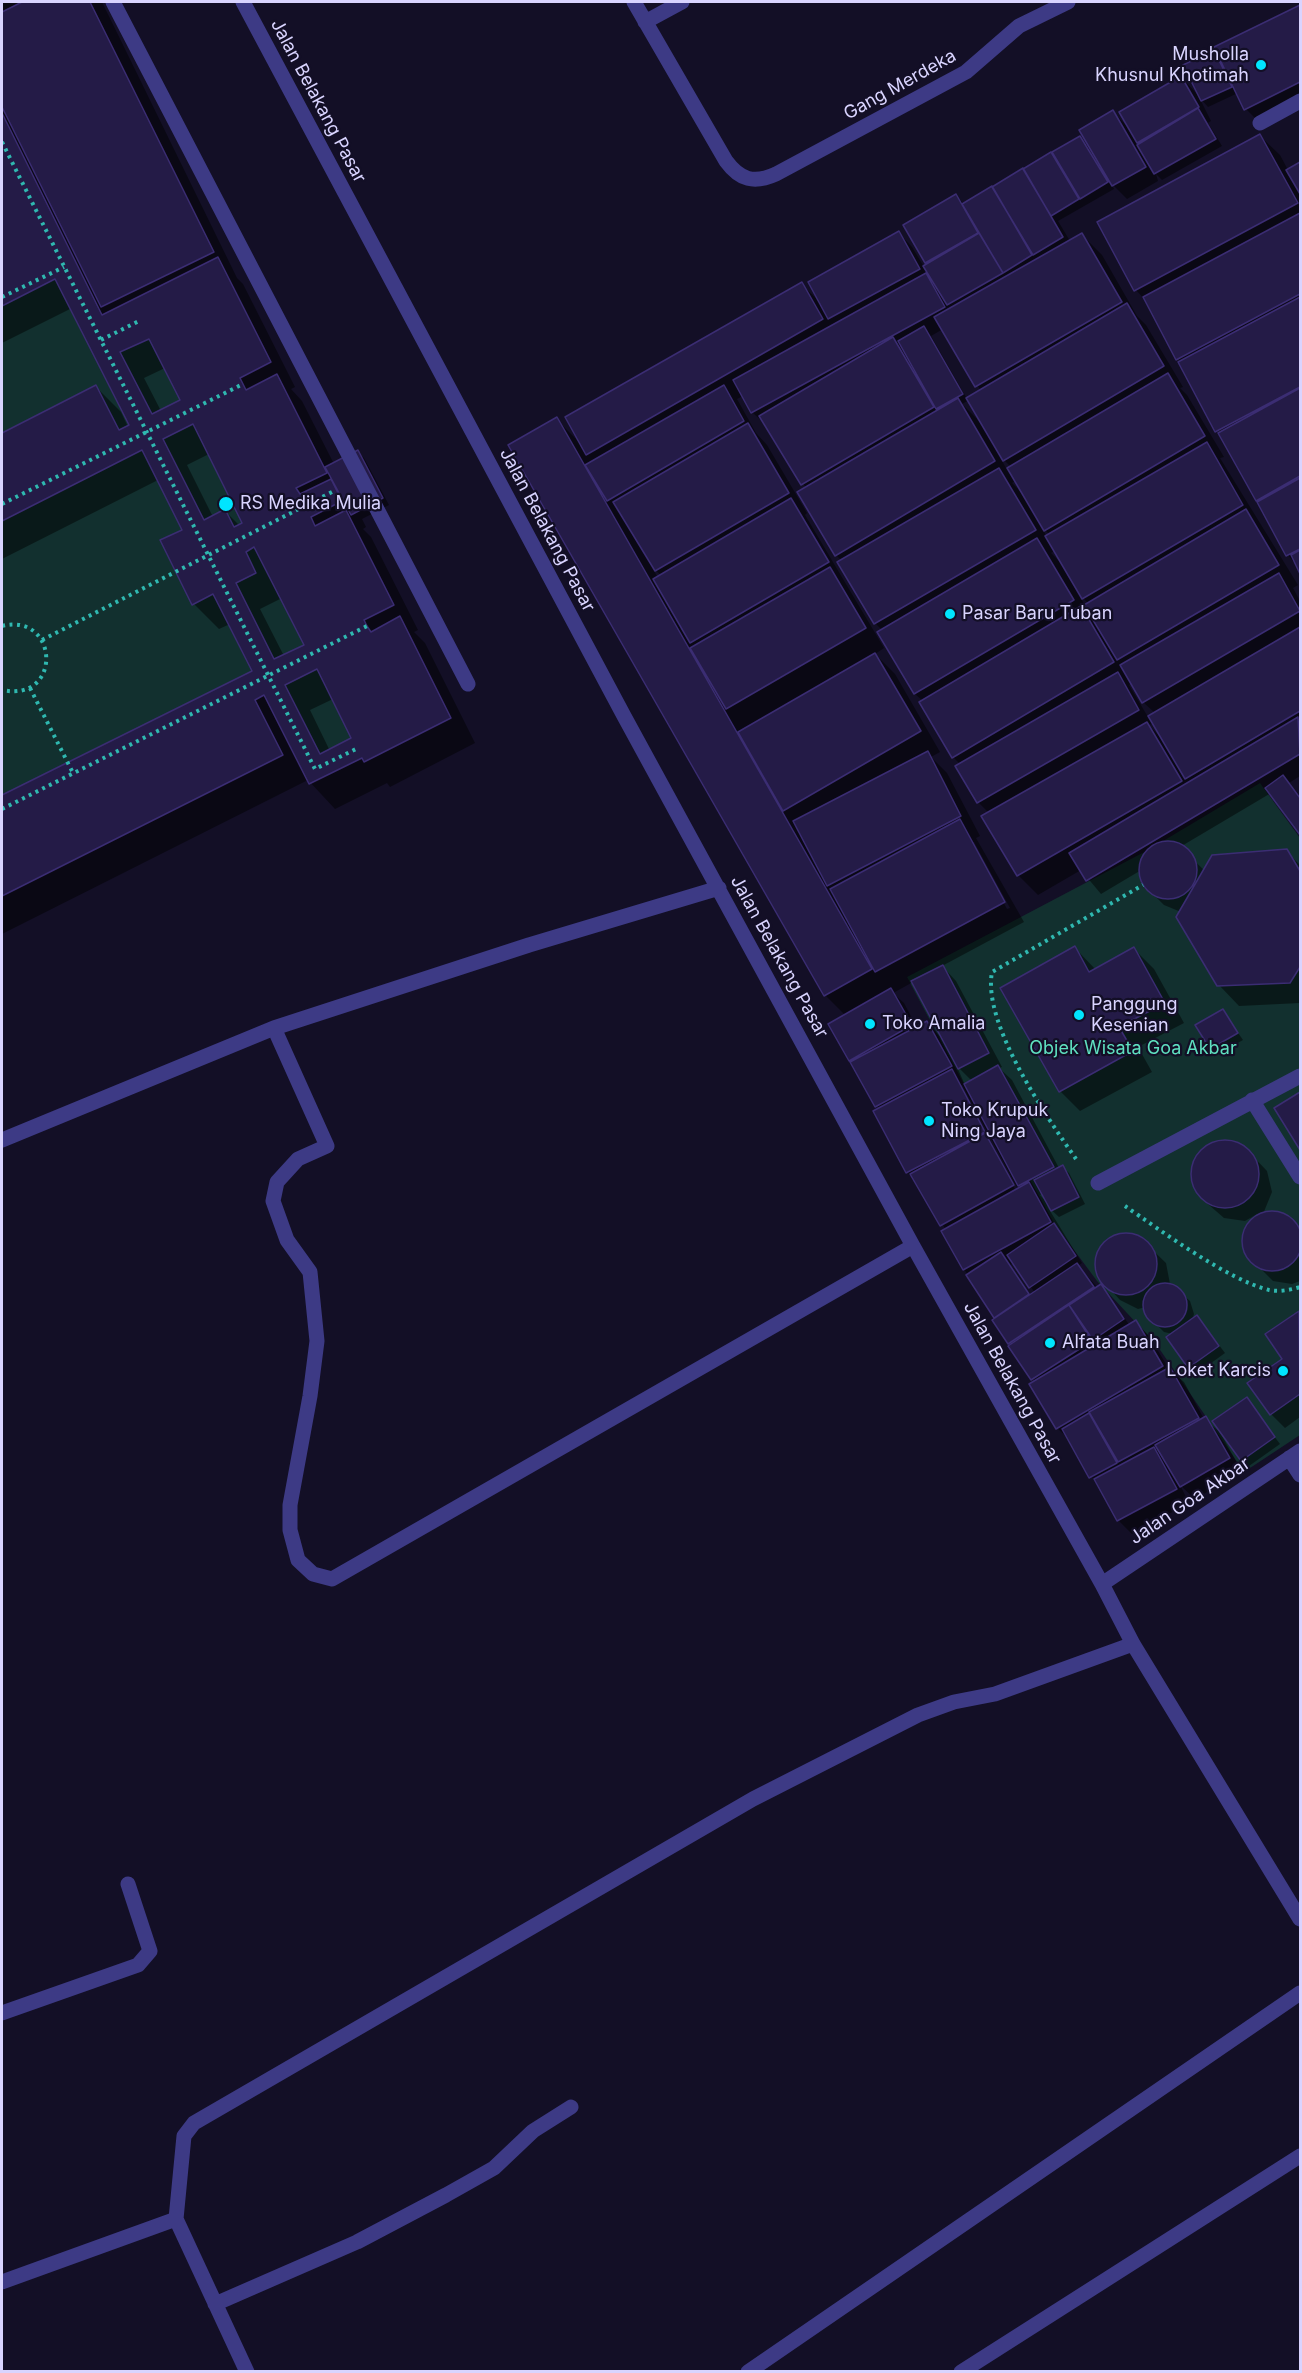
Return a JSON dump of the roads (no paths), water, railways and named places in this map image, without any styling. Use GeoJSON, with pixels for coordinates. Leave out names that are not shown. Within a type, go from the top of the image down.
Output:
{"type":"FeatureCollection","features":[{"type":"Feature","properties":{"kind":"street"},"geometry":{"type":"LineString","coordinates":[[113,2],[468,684]]}},
{"type":"Feature","properties":{"kind":"street","name":"Jalan Belakang Pasar"},"geometry":{"type":"LineString","coordinates":[[243,2],[624,716],[913,1246],[1102,1584],[1133,1644],[1300,1919]]}},
{"type":"Feature","properties":{"kind":"street"},"geometry":{"type":"LineString","coordinates":[[634,2],[645,22],[682,2]]}},
{"type":"Feature","properties":{"kind":"street","name":"Gang Merdeka"},"geometry":{"type":"LineString","coordinates":[[645,22],[720,153],[735,174],[751,180],[765,180],[931,93],[977,65],[1019,26],[1068,2]]}},
{"type":"Feature","properties":{"kind":"street"},"geometry":{"type":"LineString","coordinates":[[1260,123],[1300,101]]}},
{"type":"Feature","properties":{"kind":"street"},"geometry":{"type":"LineString","coordinates":[[2,1140],[274,1028],[529,945],[719,888]]}},
{"type":"Feature","properties":{"kind":"street"},"geometry":{"type":"LineString","coordinates":[[274,1028],[327,1146],[298,1160],[277,1182],[273,1201],[287,1240],[310,1272],[317,1341],[290,1514],[290,1530],[298,1560],[313,1574],[332,1579],[913,1246]]}},
{"type":"Feature","properties":{"kind":"street"},"geometry":{"type":"LineString","coordinates":[[1098,1183],[1300,1076]]}},
{"type":"Feature","properties":{"kind":"street"},"geometry":{"type":"LineString","coordinates":[[1252,1100],[1300,1177]]}},
{"type":"Feature","properties":{"kind":"street"},"geometry":{"type":"LineString","coordinates":[[1295,1455],[1300,1476]]}},
{"type":"Feature","properties":{"kind":"street","name":"Jalan Goa Akbar"},"geometry":{"type":"LineString","coordinates":[[1102,1584],[1295,1455]]}},
{"type":"Feature","properties":{"kind":"street"},"geometry":{"type":"LineString","coordinates":[[247,2372],[176,2219],[184,2136],[194,2123],[753,1799],[918,1715],[954,1702],[995,1694],[1133,1644]]}},
{"type":"Feature","properties":{"kind":"street"},"geometry":{"type":"LineString","coordinates":[[2,2013],[138,1965],[150,1951],[128,1884]]}},
{"type":"Feature","properties":{"kind":"street"},"geometry":{"type":"LineString","coordinates":[[748,2372],[1300,1993]]}},
{"type":"Feature","properties":{"kind":"street"},"geometry":{"type":"LineString","coordinates":[[215,2304],[357,2242],[446,2195],[494,2168],[533,2131],[571,2107]]}},
{"type":"Feature","properties":{"kind":"street"},"geometry":{"type":"LineString","coordinates":[[961,2372],[1300,2156]]}},
{"type":"Feature","properties":{"kind":"street"},"geometry":{"type":"LineString","coordinates":[[2,2282],[176,2219]]}},
{"type":"Feature","properties":{"kind":"place","name":"Musholla Khusnul Khotimah"},"geometry":{"type":"Point","coordinates":[1261,65]}},
{"type":"Feature","properties":{"kind":"place","name":"RS Medika Mulia"},"geometry":{"type":"Point","coordinates":[226,504]}},
{"type":"Feature","properties":{"kind":"place","name":"Pasar Baru Tuban"},"geometry":{"type":"Point","coordinates":[950,614]}},
{"type":"Feature","properties":{"kind":"place","name":"Panggung Kesenian"},"geometry":{"type":"Point","coordinates":[1079,1015]}},
{"type":"Feature","properties":{"kind":"place","name":"Toko Amalia"},"geometry":{"type":"Point","coordinates":[870,1024]}},
{"type":"Feature","properties":{"kind":"place","name":"Toko Krupuk Ning Jaya"},"geometry":{"type":"Point","coordinates":[929,1121]}},
{"type":"Feature","properties":{"kind":"place","name":"Alfata Buah"},"geometry":{"type":"Point","coordinates":[1050,1343]}},
{"type":"Feature","properties":{"kind":"place","name":"Loket Karcis"},"geometry":{"type":"Point","coordinates":[1283,1371]}},
{"type":"Feature","properties":{"kind":"park label","name":"Objek Wisata Goa Akbar"},"geometry":{"type":"Point","coordinates":[1133,1049]}}]}
